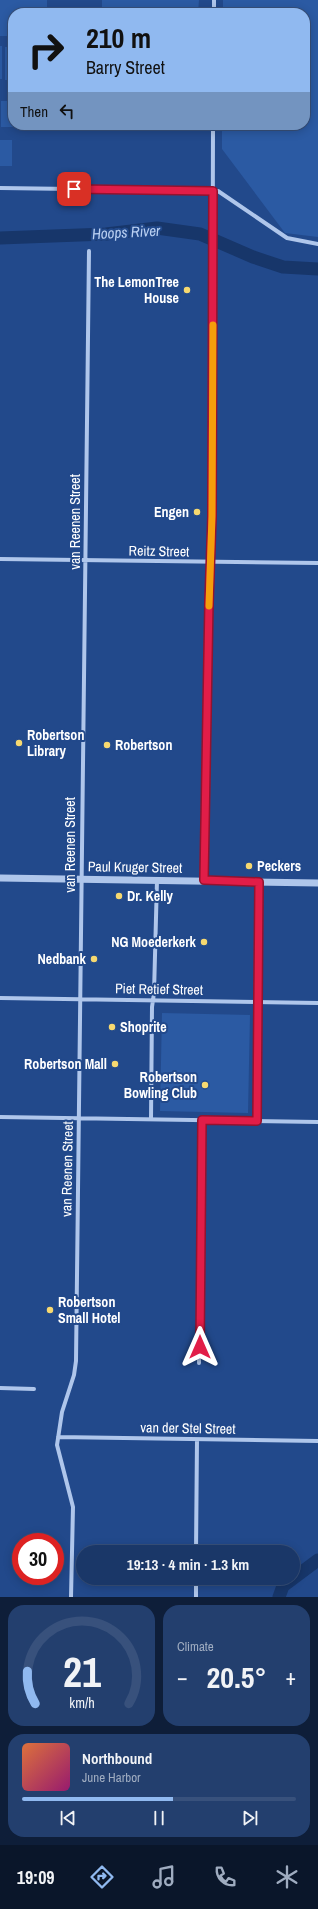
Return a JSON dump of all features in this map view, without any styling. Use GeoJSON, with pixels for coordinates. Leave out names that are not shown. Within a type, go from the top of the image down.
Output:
{"type":"FeatureCollection","features":[{"type":"Feature","properties":{"kind":"street"},"geometry":{"type":"LineString","coordinates":[[204,880],[210,563],[214,228],[213,130]]}},
{"type":"Feature","properties":{"kind":"street"},"geometry":{"type":"LineString","coordinates":[[0,188],[213,191],[222,193],[287,238],[318,244]]}},
{"type":"Feature","properties":{"kind":"street","name":"van Reenen Street"},"geometry":{"type":"LineString","coordinates":[[71,1597],[73,1507],[70,1490],[58,1454],[58,1437],[62,1412],[74,1376],[76,1361],[89,251]]}},
{"type":"Feature","properties":{"kind":"street","name":"Reitz Street"},"geometry":{"type":"LineString","coordinates":[[0,559],[210,563],[318,563]]}},
{"type":"Feature","properties":{"kind":"street","name":"Paul Kruger Street"},"geometry":{"type":"LineString","coordinates":[[0,878],[204,880],[318,883]]}},
{"type":"Feature","properties":{"kind":"street"},"geometry":{"type":"LineString","coordinates":[[151,1119],[157,880]]}},
{"type":"Feature","properties":{"kind":"street"},"geometry":{"type":"LineString","coordinates":[[257,1121],[259,882]]}},
{"type":"Feature","properties":{"kind":"street","name":"Piet Retief Street"},"geometry":{"type":"LineString","coordinates":[[0,998],[318,1003]]}},
{"type":"Feature","properties":{"kind":"street"},"geometry":{"type":"LineString","coordinates":[[0,1117],[318,1122]]}},
{"type":"Feature","properties":{"kind":"street"},"geometry":{"type":"LineString","coordinates":[[199,1362],[202,1120]]}},
{"type":"Feature","properties":{"kind":"street"},"geometry":{"type":"LineString","coordinates":[[0,1388],[34,1389]]}},
{"type":"Feature","properties":{"kind":"street","name":"van der Stel Street"},"geometry":{"type":"LineString","coordinates":[[58,1437],[197,1440],[318,1440]]}},
{"type":"Feature","properties":{"kind":"street"},"geometry":{"type":"LineString","coordinates":[[196,1545],[197,1440]]}},
{"type":"Feature","properties":{"kind":"street"},"geometry":{"type":"LineString","coordinates":[[196,1585],[196,1597]]}},
{"type":"Feature","properties":{"kind":"shaded area"},"geometry":{"type":"Polygon","coordinates":[[[0,0],[47,0],[47,8],[8,8],[8,36],[0,36],[0,0]]]}},
{"type":"Feature","properties":{"kind":"shaded area"},"geometry":{"type":"Polygon","coordinates":[[[102,0],[199,0],[198,8],[102,8],[102,0]]]}},
{"type":"Feature","properties":{"kind":"shaded area"},"geometry":{"type":"Polygon","coordinates":[[[223,0],[318,0],[318,237],[285,233],[222,149],[222,130],[310,130],[310,8],[223,8],[223,0]]]}},
{"type":"Feature","properties":{"kind":"shaded area"},"geometry":{"type":"Polygon","coordinates":[[[0,46],[2,46],[2,79],[0,79],[0,46]]]}},
{"type":"Feature","properties":{"kind":"shaded area"},"geometry":{"type":"Polygon","coordinates":[[[5,47],[8,47],[8,80],[5,80],[5,47]]]}},
{"type":"Feature","properties":{"kind":"shaded area"},"geometry":{"type":"Polygon","coordinates":[[[1,101],[8,101],[8,127],[1,127],[1,101]]]}},
{"type":"Feature","properties":{"kind":"shaded area"},"geometry":{"type":"Polygon","coordinates":[[[0,140],[12,140],[12,166],[0,166],[0,140]]]}},
{"type":"Feature","properties":{"kind":"shaded area"},"geometry":{"type":"Polygon","coordinates":[[[162,1013],[250,1015],[248,1113],[160,1111],[162,1013]]]}},
{"type":"Feature","properties":{"kind":"waterway","name":"Hoops River"},"geometry":{"type":"LineString","coordinates":[[0,238],[106,234],[157,228],[200,234],[253,257],[283,267],[318,269]]}},
{"type":"Feature","properties":{"kind":"waterway"},"geometry":{"type":"LineString","coordinates":[[279,1597],[283,1586],[318,1560]]}},
{"type":"Feature","properties":{"kind":"slow traffic"},"geometry":{"type":"LineString","coordinates":[[209,606],[212,516],[213,325]]}},
{"type":"Feature","properties":{"kind":"place","name":"The LemonTree House"},"geometry":{"type":"Point","coordinates":[187,290]}},
{"type":"Feature","properties":{"kind":"place","name":"Engen"},"geometry":{"type":"Point","coordinates":[197,512]}},
{"type":"Feature","properties":{"kind":"place","name":"Robertson Library"},"geometry":{"type":"Point","coordinates":[19,743]}},
{"type":"Feature","properties":{"kind":"place","name":"Robertson"},"geometry":{"type":"Point","coordinates":[107,745]}},
{"type":"Feature","properties":{"kind":"place","name":"Peckers"},"geometry":{"type":"Point","coordinates":[249,866]}},
{"type":"Feature","properties":{"kind":"place","name":"Dr. Kelly"},"geometry":{"type":"Point","coordinates":[119,896]}},
{"type":"Feature","properties":{"kind":"place","name":"NG Moederkerk"},"geometry":{"type":"Point","coordinates":[204,942]}},
{"type":"Feature","properties":{"kind":"place","name":"Nedbank"},"geometry":{"type":"Point","coordinates":[94,959]}},
{"type":"Feature","properties":{"kind":"place","name":"Shoprite"},"geometry":{"type":"Point","coordinates":[112,1027]}},
{"type":"Feature","properties":{"kind":"place","name":"Robertson Mall"},"geometry":{"type":"Point","coordinates":[115,1064]}},
{"type":"Feature","properties":{"kind":"place","name":"Robertson Bowling Club"},"geometry":{"type":"Point","coordinates":[205,1085]}},
{"type":"Feature","properties":{"kind":"place","name":"Robertson Small Hotel"},"geometry":{"type":"Point","coordinates":[50,1310]}},
{"type":"Feature","properties":{"kind":"route"},"geometry":{"type":"LineString","coordinates":[[74,189],[213,191],[212,516],[204,880],[259,882],[259,1002],[257,1121],[202,1120],[200,1347]]}}]}
